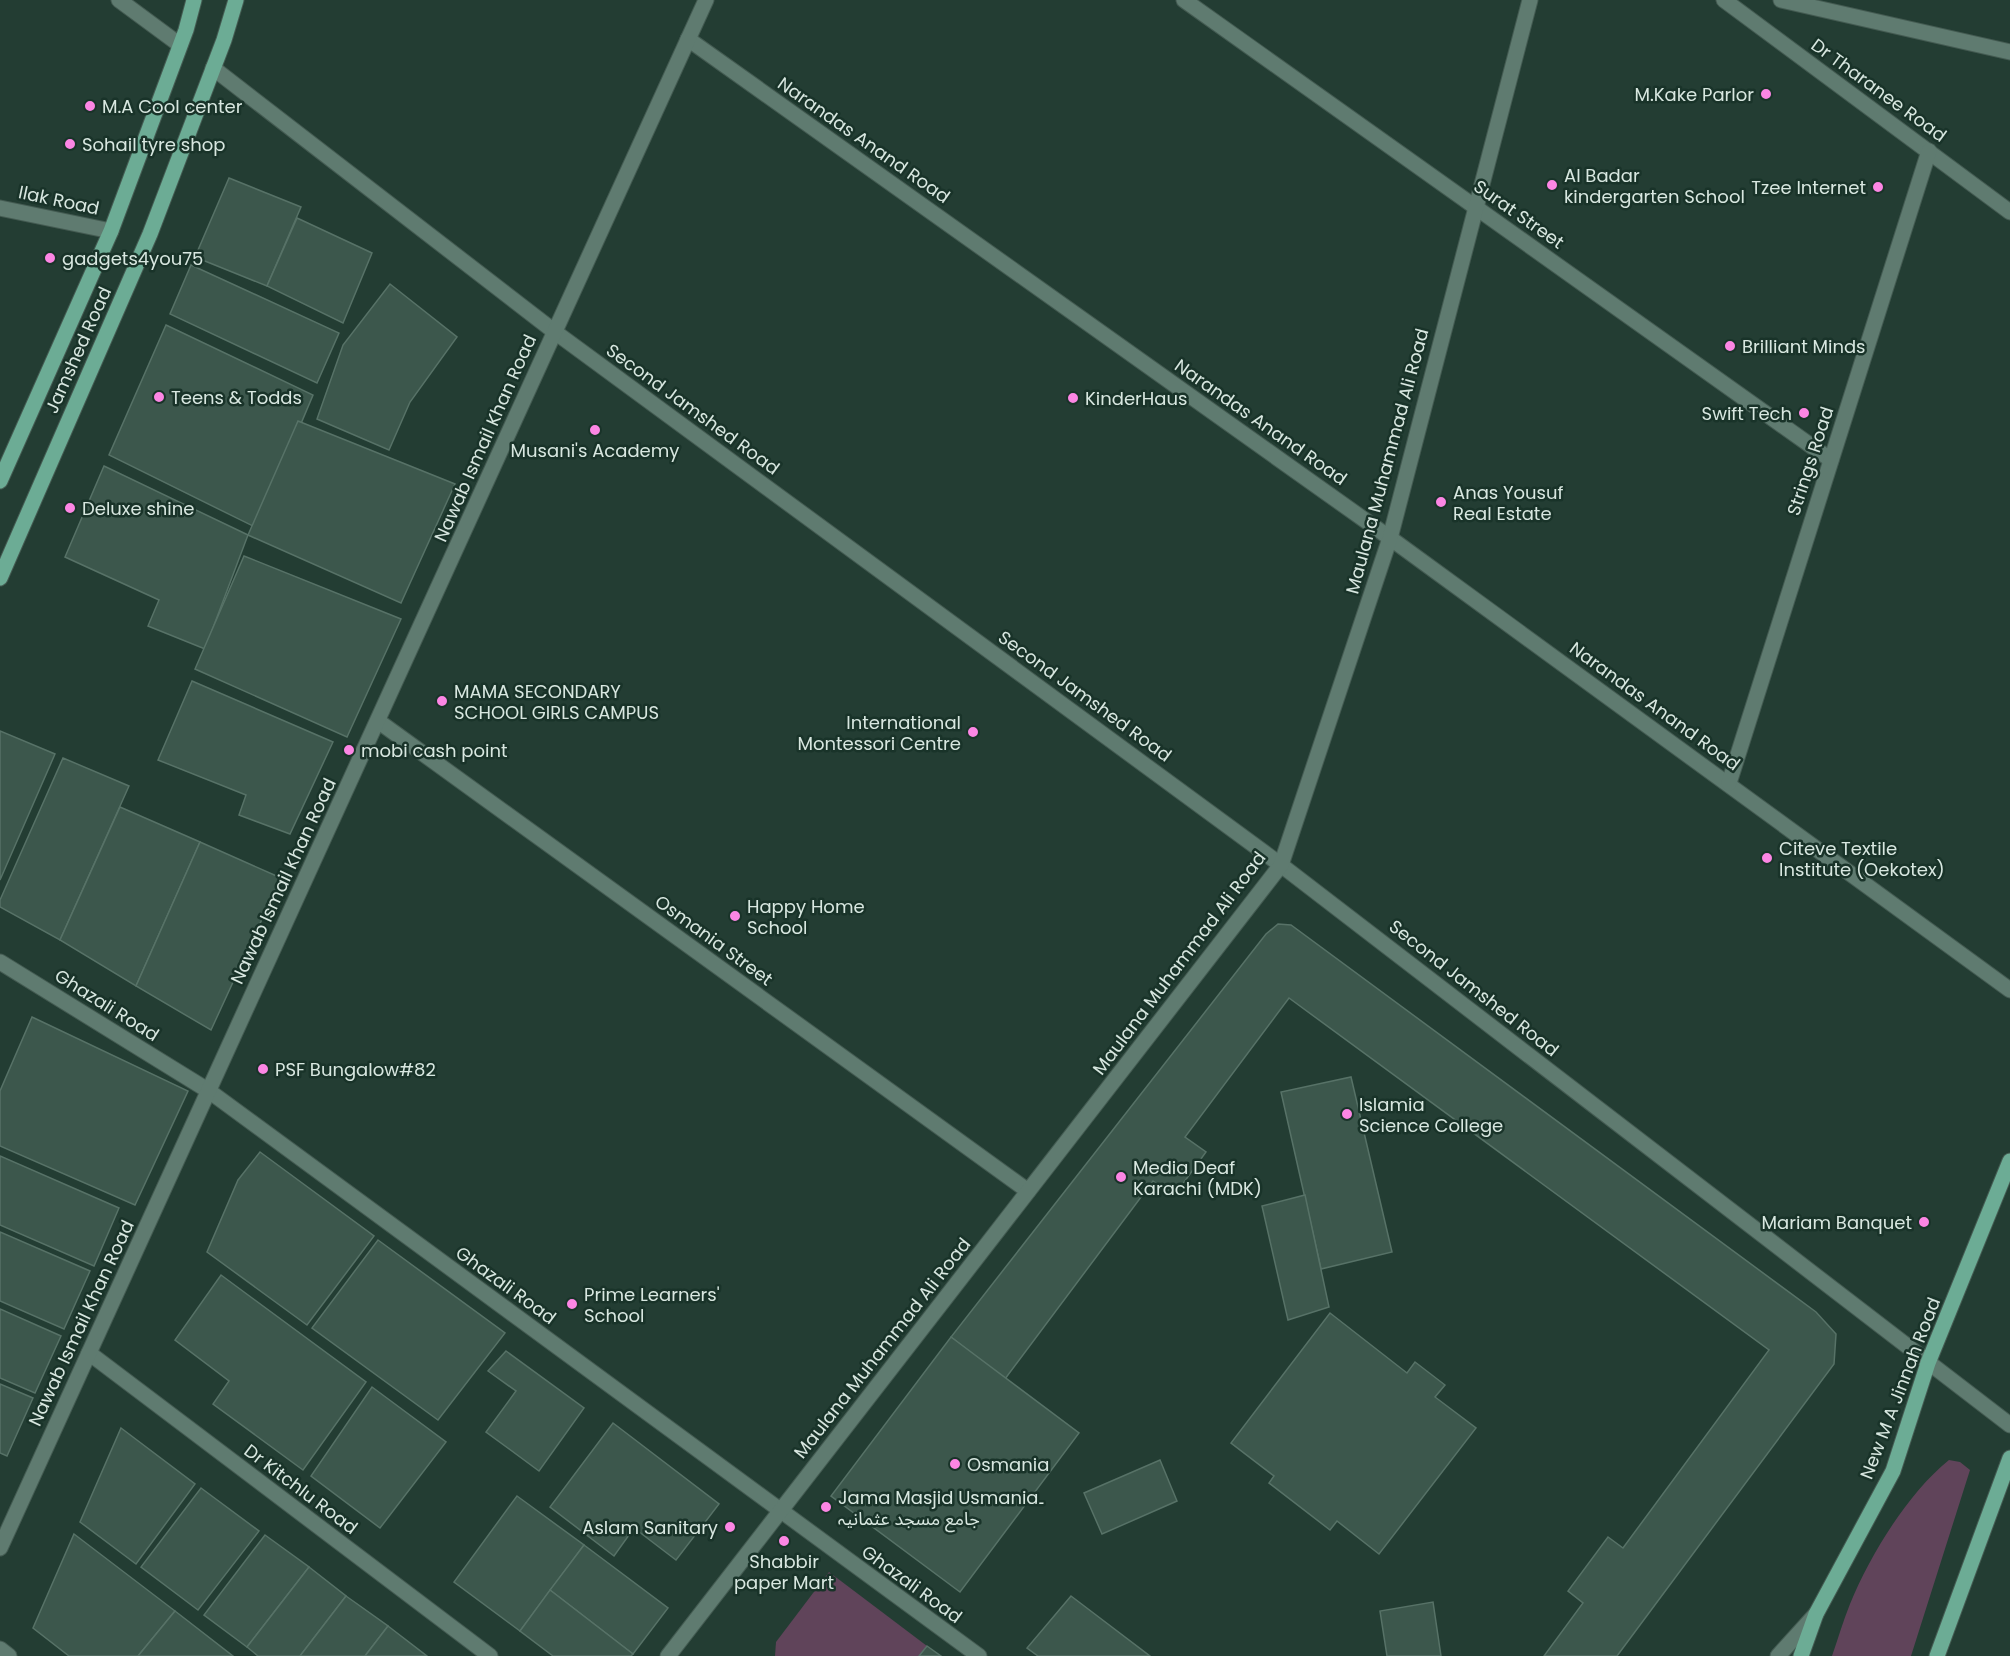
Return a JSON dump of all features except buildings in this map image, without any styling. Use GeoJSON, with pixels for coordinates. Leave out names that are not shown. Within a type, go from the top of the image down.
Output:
{"type":"FeatureCollection","features":[{"type":"Feature","properties":{"kind":"main road","name":"Jamshed Road"},"geometry":{"type":"LineString","coordinates":[[0,481],[111,231],[180,45],[194,0]]}},
{"type":"Feature","properties":{"kind":"main road","name":"Jamshed Road"},"geometry":{"type":"LineString","coordinates":[[0,578],[150,234],[213,68],[236,0]]}},
{"type":"Feature","properties":{"kind":"main road","name":"New M A Jinnah Road"},"geometry":{"type":"LineString","coordinates":[[1801,1656],[1816,1614],[1893,1471],[1929,1363],[2010,1161]]}},
{"type":"Feature","properties":{"kind":"main road"},"geometry":{"type":"LineString","coordinates":[[1938,1656],[2010,1458]]}},
{"type":"Feature","properties":{"kind":"street"},"geometry":{"type":"LineString","coordinates":[[119,0],[180,45]]}},
{"type":"Feature","properties":{"kind":"street","name":"Nawab Ismail Khan Road"},"geometry":{"type":"LineString","coordinates":[[0,1548],[706,0]]}},
{"type":"Feature","properties":{"kind":"street","name":"Surat Street"},"geometry":{"type":"LineString","coordinates":[[1185,0],[1831,460]]}},
{"type":"Feature","properties":{"kind":"street","name":"Maulana Muhammad Ali Road"},"geometry":{"type":"LineString","coordinates":[[668,1656],[1281,865],[1390,538],[1530,0]]}},
{"type":"Feature","properties":{"kind":"street","name":"Dr Tharanee Road"},"geometry":{"type":"LineString","coordinates":[[1724,0],[2010,212]]}},
{"type":"Feature","properties":{"kind":"street"},"geometry":{"type":"LineString","coordinates":[[1781,0],[2010,52]]}},
{"type":"Feature","properties":{"kind":"street","name":"Narandas Anand Road"},"geometry":{"type":"LineString","coordinates":[[688,39],[1390,538],[2010,990]]}},
{"type":"Feature","properties":{"kind":"street","name":"Second Jamshed Road"},"geometry":{"type":"LineString","coordinates":[[213,68],[555,332],[1281,865],[2010,1425]]}},
{"type":"Feature","properties":{"kind":"street","name":"Strings Road"},"geometry":{"type":"LineString","coordinates":[[1729,783],[1929,151]]}},
{"type":"Feature","properties":{"kind":"street","name":"Ilak Road"},"geometry":{"type":"LineString","coordinates":[[0,208],[111,231]]}},
{"type":"Feature","properties":{"kind":"street","name":"Osmania Street"},"geometry":{"type":"LineString","coordinates":[[378,721],[1028,1191]]}},
{"type":"Feature","properties":{"kind":"street","name":"Ghazali Road"},"geometry":{"type":"LineString","coordinates":[[0,962],[209,1091],[979,1656]]}},
{"type":"Feature","properties":{"kind":"street","name":"Dr Kitchlu Road"},"geometry":{"type":"LineString","coordinates":[[89,1353],[490,1656]]}},
{"type":"Feature","properties":{"kind":"street"},"geometry":{"type":"LineString","coordinates":[[1778,1656],[1816,1614]]}},
{"type":"Feature","properties":{"kind":"street"},"geometry":{"type":"LineString","coordinates":[[0,1649],[9,1656]]}},
{"type":"Feature","properties":{"kind":"shaded area"},"geometry":{"type":"Polygon","coordinates":[[[1949,1460],[1960,1462],[1970,1470],[1911,1656],[1832,1656],[1858,1585],[1879,1546],[1905,1507],[1949,1460]]]}},
{"type":"Feature","properties":{"kind":"shaded area"},"geometry":{"type":"Polygon","coordinates":[[[829,1572],[927,1646],[919,1656],[775,1656],[776,1642],[829,1572]]]}},
{"type":"Feature","properties":{"kind":"place","name":"M.Kake Parlor"},"geometry":{"type":"Point","coordinates":[1766,94]}},
{"type":"Feature","properties":{"kind":"place","name":"M.A Cool center"},"geometry":{"type":"Point","coordinates":[90,106]}},
{"type":"Feature","properties":{"kind":"place","name":"Sohail tyre shop"},"geometry":{"type":"Point","coordinates":[70,144]}},
{"type":"Feature","properties":{"kind":"place","name":"Al Badar kindergarten School"},"geometry":{"type":"Point","coordinates":[1552,185]}},
{"type":"Feature","properties":{"kind":"place","name":"Tzee Internet"},"geometry":{"type":"Point","coordinates":[1878,187]}},
{"type":"Feature","properties":{"kind":"place","name":"gadgets4you75"},"geometry":{"type":"Point","coordinates":[50,258]}},
{"type":"Feature","properties":{"kind":"place","name":"Brilliant Minds"},"geometry":{"type":"Point","coordinates":[1730,346]}},
{"type":"Feature","properties":{"kind":"place","name":"Teens & Todds"},"geometry":{"type":"Point","coordinates":[159,397]}},
{"type":"Feature","properties":{"kind":"place","name":"KinderHaus"},"geometry":{"type":"Point","coordinates":[1073,398]}},
{"type":"Feature","properties":{"kind":"place","name":"Swift Tech"},"geometry":{"type":"Point","coordinates":[1804,413]}},
{"type":"Feature","properties":{"kind":"place","name":"Musani's Academy"},"geometry":{"type":"Point","coordinates":[595,430]}},
{"type":"Feature","properties":{"kind":"place","name":"Anas Yousuf Real Estate"},"geometry":{"type":"Point","coordinates":[1441,502]}},
{"type":"Feature","properties":{"kind":"place","name":"Deluxe shine"},"geometry":{"type":"Point","coordinates":[70,508]}},
{"type":"Feature","properties":{"kind":"place","name":"MAMA SECONDARY SCHOOL GIRLS CAMPUS"},"geometry":{"type":"Point","coordinates":[442,701]}},
{"type":"Feature","properties":{"kind":"place","name":"International Montessori Centre"},"geometry":{"type":"Point","coordinates":[973,732]}},
{"type":"Feature","properties":{"kind":"place","name":"mobi cash point"},"geometry":{"type":"Point","coordinates":[349,750]}},
{"type":"Feature","properties":{"kind":"place","name":"Citeve Textile Institute (Oekotex)"},"geometry":{"type":"Point","coordinates":[1767,858]}},
{"type":"Feature","properties":{"kind":"place","name":"Happy Home School"},"geometry":{"type":"Point","coordinates":[735,916]}},
{"type":"Feature","properties":{"kind":"place","name":"PSF Bungalow#82"},"geometry":{"type":"Point","coordinates":[263,1069]}},
{"type":"Feature","properties":{"kind":"place","name":"Islamia Science College"},"geometry":{"type":"Point","coordinates":[1347,1114]}},
{"type":"Feature","properties":{"kind":"place","name":"Media Deaf Karachi (MDK)"},"geometry":{"type":"Point","coordinates":[1121,1177]}},
{"type":"Feature","properties":{"kind":"place","name":"Mariam Banquet"},"geometry":{"type":"Point","coordinates":[1924,1222]}},
{"type":"Feature","properties":{"kind":"place","name":"Prime Learners' School"},"geometry":{"type":"Point","coordinates":[572,1304]}},
{"type":"Feature","properties":{"kind":"place","name":"Osmania"},"geometry":{"type":"Point","coordinates":[955,1464]}},
{"type":"Feature","properties":{"kind":"place","name":"Jama Masjid Usmania۔ جامع مسجد عثمانیہ"},"geometry":{"type":"Point","coordinates":[826,1507]}},
{"type":"Feature","properties":{"kind":"place","name":"Aslam Sanitary"},"geometry":{"type":"Point","coordinates":[730,1527]}},
{"type":"Feature","properties":{"kind":"place","name":"Shabbir paper Mart"},"geometry":{"type":"Point","coordinates":[784,1541]}}]}
